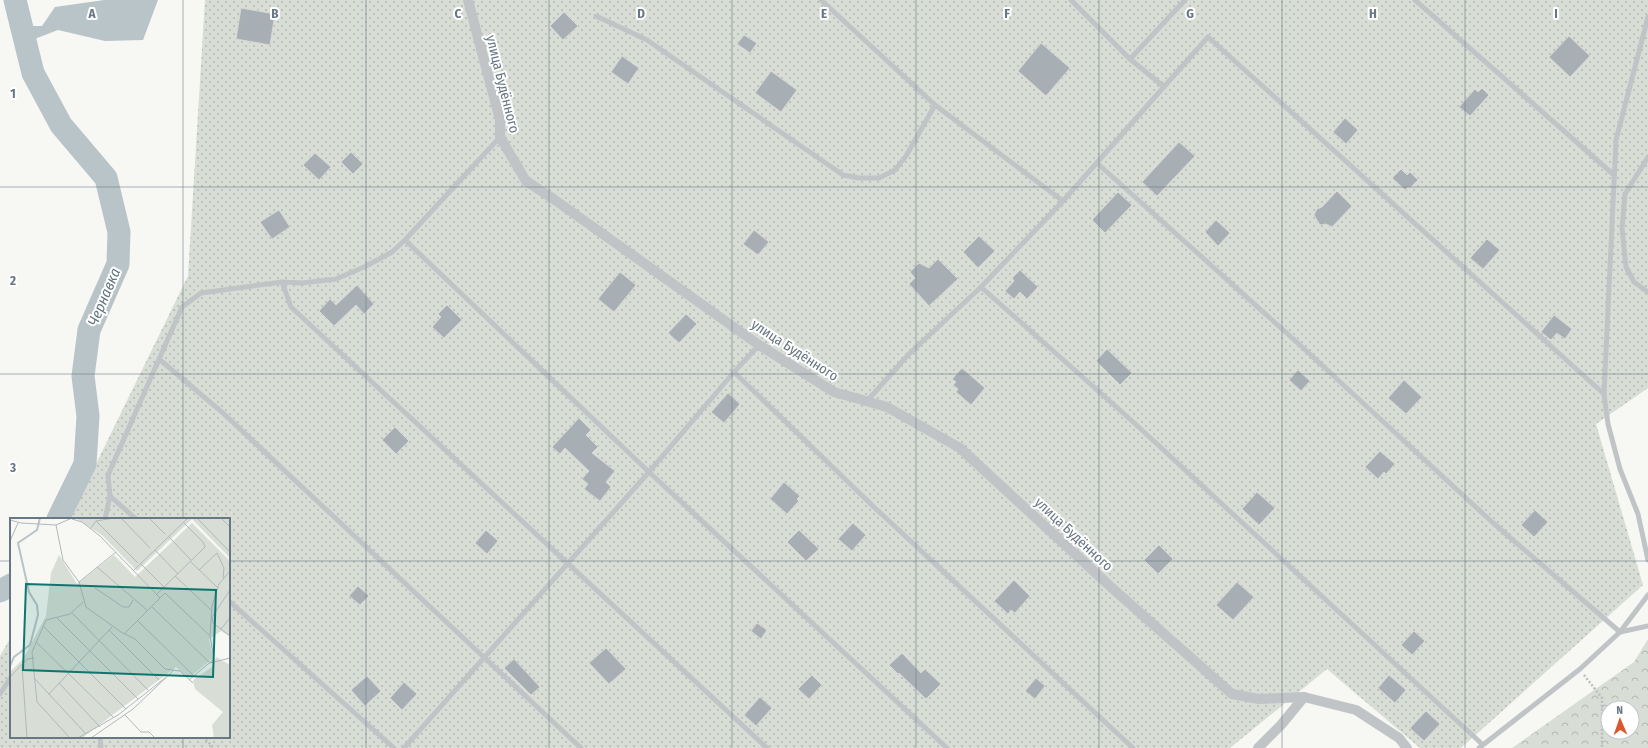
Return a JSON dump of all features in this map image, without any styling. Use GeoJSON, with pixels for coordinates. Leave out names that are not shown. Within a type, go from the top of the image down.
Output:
{"type":"FeatureCollection","features":[{"type":"Feature","properties":{"kind":"street","name":"улица Будённого"},"geometry":{"type":"LineString","coordinates":[[468,0],[500,120],[500,137],[526,181],[759,345],[834,392],[887,407],[960,448],[1112,588],[1232,694],[1258,699],[1304,697],[1356,710],[1399,738],[1407,748]]}},
{"type":"Feature","properties":{"kind":"street"},"geometry":{"type":"LineString","coordinates":[[1258,748],[1281,725],[1304,697]]}},
{"type":"Feature","properties":{"kind":"lane"},"geometry":{"type":"LineString","coordinates":[[821,0],[935,105],[1063,201]]}},
{"type":"Feature","properties":{"kind":"lane"},"geometry":{"type":"LineString","coordinates":[[1071,0],[1130,59],[1163,86]]}},
{"type":"Feature","properties":{"kind":"lane"},"geometry":{"type":"LineString","coordinates":[[1130,59],[1185,0]]}},
{"type":"Feature","properties":{"kind":"lane"},"geometry":{"type":"LineString","coordinates":[[1415,0],[1614,175]]}},
{"type":"Feature","properties":{"kind":"lane"},"geometry":{"type":"LineString","coordinates":[[596,16],[647,40],[843,175],[859,178],[879,178],[895,170],[906,156],[935,105]]}},
{"type":"Feature","properties":{"kind":"lane"},"geometry":{"type":"LineString","coordinates":[[1648,17],[1616,140],[1604,394],[1608,424],[1620,469],[1638,514],[1648,560]]}},
{"type":"Feature","properties":{"kind":"lane"},"geometry":{"type":"LineString","coordinates":[[867,401],[909,354],[981,287],[1063,201],[1163,86],[1208,37],[1604,394]]}},
{"type":"Feature","properties":{"kind":"lane"},"geometry":{"type":"LineString","coordinates":[[105,518],[110,496],[108,475],[182,307],[201,293],[282,282],[302,283],[336,278],[364,267],[392,252],[405,240],[500,137]]}},
{"type":"Feature","properties":{"kind":"lane"},"geometry":{"type":"LineString","coordinates":[[1648,157],[1625,194],[1622,228],[1626,267],[1634,282],[1648,292]]}},
{"type":"Feature","properties":{"kind":"lane"},"geometry":{"type":"LineString","coordinates":[[1097,163],[1300,345],[1492,522],[1620,632]]}},
{"type":"Feature","properties":{"kind":"lane"},"geometry":{"type":"LineString","coordinates":[[405,240],[649,472],[947,748]]}},
{"type":"Feature","properties":{"kind":"lane"},"geometry":{"type":"LineString","coordinates":[[282,282],[290,307],[767,748]]}},
{"type":"Feature","properties":{"kind":"lane"},"geometry":{"type":"LineString","coordinates":[[981,287],[1131,420],[1481,746],[1580,669],[1620,632],[1648,595]]}},
{"type":"Feature","properties":{"kind":"lane"},"geometry":{"type":"LineString","coordinates":[[404,748],[483,656],[649,472],[734,372],[759,345]]}},
{"type":"Feature","properties":{"kind":"lane"},"geometry":{"type":"LineString","coordinates":[[159,359],[223,413],[581,748]]}},
{"type":"Feature","properties":{"kind":"lane"},"geometry":{"type":"LineString","coordinates":[[734,372],[881,514],[1133,748]]}},
{"type":"Feature","properties":{"kind":"lane"},"geometry":{"type":"LineString","coordinates":[[110,496],[135,518]]}},
{"type":"Feature","properties":{"kind":"lane"},"geometry":{"type":"LineString","coordinates":[[230,603],[394,748]]}},
{"type":"Feature","properties":{"kind":"lane"},"geometry":{"type":"LineString","coordinates":[[1620,632],[1648,626]]}},
{"type":"Feature","properties":{"kind":"lane"},"geometry":{"type":"LineString","coordinates":[[0,694],[10,679]]}},
{"type":"Feature","properties":{"kind":"lane"},"geometry":{"type":"LineString","coordinates":[[100,738],[101,748]]}},
{"type":"Feature","properties":{"kind":"path"},"geometry":{"type":"LineString","coordinates":[[1580,669],[1602,698],[1602,748]]}},
{"type":"Feature","properties":{"kind":"path"},"geometry":{"type":"LineString","coordinates":[[204,738],[214,748]]}},
{"type":"Feature","properties":{"kind":"green space"},"geometry":{"type":"Polygon","coordinates":[[[205,0],[1648,0],[1648,388],[1596,424],[1643,585],[1461,748],[1420,748],[1327,669],[1230,748],[0,748],[0,656],[10,639],[10,738],[230,738],[230,518],[69,518],[188,276],[205,0]]]}},
{"type":"Feature","properties":{"kind":"green space"},"geometry":{"type":"Polygon","coordinates":[[[1648,639],[1648,748],[1512,748],[1634,662],[1648,639]]]}},
{"type":"Feature","properties":{"kind":"shaded area"},"geometry":{"type":"Polygon","coordinates":[[[104,0],[158,0],[143,40],[105,41],[58,30],[32,40],[31,26],[42,26],[55,7],[104,0]]]}},
{"type":"Feature","properties":{"kind":"building"},"geometry":{"type":"Polygon","coordinates":[[[241,8],[275,14],[270,45],[236,39],[241,8]]]}},
{"type":"Feature","properties":{"kind":"building"},"geometry":{"type":"Polygon","coordinates":[[[564,12],[578,26],[563,40],[550,26],[564,12]]]}},
{"type":"Feature","properties":{"kind":"building"},"geometry":{"type":"Polygon","coordinates":[[[744,35],[757,43],[750,53],[737,44],[744,35]]]}},
{"type":"Feature","properties":{"kind":"building"},"geometry":{"type":"Polygon","coordinates":[[[1569,36],[1590,56],[1570,77],[1549,57],[1569,36]]]}},
{"type":"Feature","properties":{"kind":"building"},"geometry":{"type":"Polygon","coordinates":[[[1041,43],[1070,68],[1046,96],[1018,71],[1041,43]]]}},
{"type":"Feature","properties":{"kind":"building"},"geometry":{"type":"Polygon","coordinates":[[[622,56],[639,68],[628,84],[611,72],[622,56]]]}},
{"type":"Feature","properties":{"kind":"building"},"geometry":{"type":"Polygon","coordinates":[[[771,71],[797,90],[781,112],[755,93],[771,71]]]}},
{"type":"Feature","properties":{"kind":"building"},"geometry":{"type":"Polygon","coordinates":[[[1482,88],[1489,95],[1470,116],[1459,107],[1475,89],[1478,92],[1482,88]]]}},
{"type":"Feature","properties":{"kind":"building"},"geometry":{"type":"Polygon","coordinates":[[[1345,118],[1358,130],[1346,144],[1333,132],[1345,118]]]}},
{"type":"Feature","properties":{"kind":"building"},"geometry":{"type":"Polygon","coordinates":[[[1179,142],[1195,156],[1157,196],[1142,182],[1179,142]]]}},
{"type":"Feature","properties":{"kind":"building"},"geometry":{"type":"Polygon","coordinates":[[[351,152],[363,164],[353,174],[341,162],[351,152]]]}},
{"type":"Feature","properties":{"kind":"building"},"geometry":{"type":"Polygon","coordinates":[[[315,153],[331,167],[319,180],[303,165],[315,153]]]}},
{"type":"Feature","properties":{"kind":"building"},"geometry":{"type":"Polygon","coordinates":[[[1401,169],[1407,175],[1410,172],[1418,180],[1410,188],[1408,187],[1405,190],[1392,178],[1401,169]]]}},
{"type":"Feature","properties":{"kind":"building"},"geometry":{"type":"Polygon","coordinates":[[[1337,191],[1352,206],[1332,227],[1326,224],[1320,225],[1314,215],[1317,209],[1322,207],[1337,191]]]}},
{"type":"Feature","properties":{"kind":"building"},"geometry":{"type":"Polygon","coordinates":[[[1118,192],[1132,205],[1105,233],[1092,220],[1118,192]]]}},
{"type":"Feature","properties":{"kind":"building"},"geometry":{"type":"Polygon","coordinates":[[[279,210],[290,227],[272,239],[260,222],[279,210]]]}},
{"type":"Feature","properties":{"kind":"building"},"geometry":{"type":"Polygon","coordinates":[[[1216,220],[1230,233],[1218,246],[1205,232],[1216,220]]]}},
{"type":"Feature","properties":{"kind":"building"},"geometry":{"type":"Polygon","coordinates":[[[754,230],[769,242],[758,255],[743,244],[754,230]]]}},
{"type":"Feature","properties":{"kind":"building"},"geometry":{"type":"Polygon","coordinates":[[[979,236],[995,251],[978,268],[963,252],[979,236]]]}},
{"type":"Feature","properties":{"kind":"building"},"geometry":{"type":"Polygon","coordinates":[[[1487,239],[1500,250],[1483,269],[1470,258],[1487,239]]]}},
{"type":"Feature","properties":{"kind":"building"},"geometry":{"type":"Polygon","coordinates":[[[938,259],[958,279],[929,306],[909,284],[915,278],[910,272],[919,263],[929,268],[938,259]]]}},
{"type":"Feature","properties":{"kind":"building"},"geometry":{"type":"Polygon","coordinates":[[[1020,270],[1038,287],[1027,299],[1020,292],[1014,299],[1005,291],[1014,281],[1012,278],[1020,270]]]}},
{"type":"Feature","properties":{"kind":"building"},"geometry":{"type":"Polygon","coordinates":[[[620,272],[636,285],[614,312],[598,299],[620,272]]]}},
{"type":"Feature","properties":{"kind":"building"},"geometry":{"type":"Polygon","coordinates":[[[357,285],[374,304],[364,314],[356,305],[334,326],[319,311],[330,299],[336,305],[357,285]]]}},
{"type":"Feature","properties":{"kind":"building"},"geometry":{"type":"Polygon","coordinates":[[[447,305],[462,320],[444,338],[432,327],[441,317],[438,314],[447,305]]]}},
{"type":"Feature","properties":{"kind":"building"},"geometry":{"type":"Polygon","coordinates":[[[686,314],[697,324],[679,343],[668,333],[686,314]]]}},
{"type":"Feature","properties":{"kind":"building"},"geometry":{"type":"Polygon","coordinates":[[[1554,315],[1572,329],[1565,339],[1557,333],[1551,340],[1541,332],[1554,315]]]}},
{"type":"Feature","properties":{"kind":"building"},"geometry":{"type":"Polygon","coordinates":[[[1107,349],[1132,373],[1120,385],[1096,361],[1107,349]]]}},
{"type":"Feature","properties":{"kind":"building"},"geometry":{"type":"Polygon","coordinates":[[[962,368],[985,388],[971,405],[956,392],[958,389],[953,385],[956,382],[952,379],[962,368]]]}},
{"type":"Feature","properties":{"kind":"building"},"geometry":{"type":"Polygon","coordinates":[[[1298,370],[1310,381],[1301,391],[1289,380],[1298,370]]]}},
{"type":"Feature","properties":{"kind":"building"},"geometry":{"type":"Polygon","coordinates":[[[1404,380],[1422,397],[1406,414],[1388,398],[1404,380]]]}},
{"type":"Feature","properties":{"kind":"building"},"geometry":{"type":"Polygon","coordinates":[[[728,393],[740,404],[724,423],[711,412],[728,393]]]}},
{"type":"Feature","properties":{"kind":"building"},"geometry":{"type":"Polygon","coordinates":[[[579,418],[591,430],[586,435],[598,447],[592,453],[615,471],[606,482],[611,487],[600,501],[584,489],[588,484],[582,479],[589,471],[565,448],[560,454],[552,447],[579,418]]]}},
{"type":"Feature","properties":{"kind":"building"},"geometry":{"type":"Polygon","coordinates":[[[395,427],[409,441],[396,454],[382,440],[395,427]]]}},
{"type":"Feature","properties":{"kind":"building"},"geometry":{"type":"Polygon","coordinates":[[[1380,451],[1395,464],[1386,474],[1384,472],[1378,479],[1365,467],[1380,451]]]}},
{"type":"Feature","properties":{"kind":"building"},"geometry":{"type":"Polygon","coordinates":[[[784,482],[800,496],[797,499],[799,501],[787,514],[770,499],[784,482]]]}},
{"type":"Feature","properties":{"kind":"building"},"geometry":{"type":"Polygon","coordinates":[[[1257,492],[1275,508],[1259,525],[1242,509],[1257,492]]]}},
{"type":"Feature","properties":{"kind":"building"},"geometry":{"type":"Polygon","coordinates":[[[1535,510],[1548,522],[1534,537],[1521,525],[1535,510]]]}},
{"type":"Feature","properties":{"kind":"building"},"geometry":{"type":"Polygon","coordinates":[[[853,523],[866,535],[852,551],[838,539],[853,523]]]}},
{"type":"Feature","properties":{"kind":"building"},"geometry":{"type":"Polygon","coordinates":[[[486,530],[498,541],[487,554],[475,543],[486,530]]]}},
{"type":"Feature","properties":{"kind":"building"},"geometry":{"type":"Polygon","coordinates":[[[799,530],[819,549],[806,561],[787,542],[799,530]]]}},
{"type":"Feature","properties":{"kind":"building"},"geometry":{"type":"Polygon","coordinates":[[[1159,545],[1173,559],[1158,574],[1144,560],[1159,545]]]}},
{"type":"Feature","properties":{"kind":"building"},"geometry":{"type":"Polygon","coordinates":[[[1014,580],[1030,596],[1015,613],[1011,610],[1008,614],[994,601],[1014,580]]]}},
{"type":"Feature","properties":{"kind":"building"},"geometry":{"type":"Polygon","coordinates":[[[1237,582],[1254,597],[1233,620],[1216,605],[1237,582]]]}},
{"type":"Feature","properties":{"kind":"building"},"geometry":{"type":"Polygon","coordinates":[[[358,586],[369,596],[360,605],[349,596],[358,586]]]}},
{"type":"Feature","properties":{"kind":"building"},"geometry":{"type":"Polygon","coordinates":[[[757,623],[767,630],[761,639],[751,631],[757,623]]]}},
{"type":"Feature","properties":{"kind":"building"},"geometry":{"type":"Polygon","coordinates":[[[1414,631],[1425,641],[1412,655],[1401,645],[1414,631]]]}},
{"type":"Feature","properties":{"kind":"building"},"geometry":{"type":"Polygon","coordinates":[[[606,648],[626,669],[609,684],[589,663],[606,648]]]}},
{"type":"Feature","properties":{"kind":"building"},"geometry":{"type":"Polygon","coordinates":[[[902,653],[921,673],[925,669],[941,684],[926,699],[889,665],[902,653]]]}},
{"type":"Feature","properties":{"kind":"building"},"geometry":{"type":"Polygon","coordinates":[[[514,659],[540,687],[531,695],[504,668],[514,659]]]}},
{"type":"Feature","properties":{"kind":"building"},"geometry":{"type":"Polygon","coordinates":[[[812,675],[822,685],[809,699],[798,689],[812,675]]]}},
{"type":"Feature","properties":{"kind":"building"},"geometry":{"type":"Polygon","coordinates":[[[1389,675],[1406,690],[1395,703],[1378,688],[1389,675]]]}},
{"type":"Feature","properties":{"kind":"building"},"geometry":{"type":"Polygon","coordinates":[[[367,676],[381,691],[365,706],[351,690],[367,676]]]}},
{"type":"Feature","properties":{"kind":"building"},"geometry":{"type":"Polygon","coordinates":[[[1036,678],[1045,686],[1035,699],[1025,691],[1036,678]]]}},
{"type":"Feature","properties":{"kind":"building"},"geometry":{"type":"Polygon","coordinates":[[[404,682],[417,694],[402,710],[390,698],[404,682]]]}},
{"type":"Feature","properties":{"kind":"building"},"geometry":{"type":"Polygon","coordinates":[[[760,697],[772,708],[756,726],[744,715],[760,697]]]}},
{"type":"Feature","properties":{"kind":"building"},"geometry":{"type":"Polygon","coordinates":[[[1426,711],[1440,724],[1424,741],[1410,728],[1426,711]]]}},
{"type":"Feature","properties":{"kind":"waterway","name":"Чернавка"},"geometry":{"type":"LineString","coordinates":[[15,0],[33,73],[61,125],[106,178],[119,232],[118,264],[89,330],[83,376],[88,416],[85,464],[58,518]]}},
{"type":"Feature","properties":{"kind":"waterway","name":"Чернавка"},"geometry":{"type":"LineString","coordinates":[[0,591],[10,586]]}}]}
